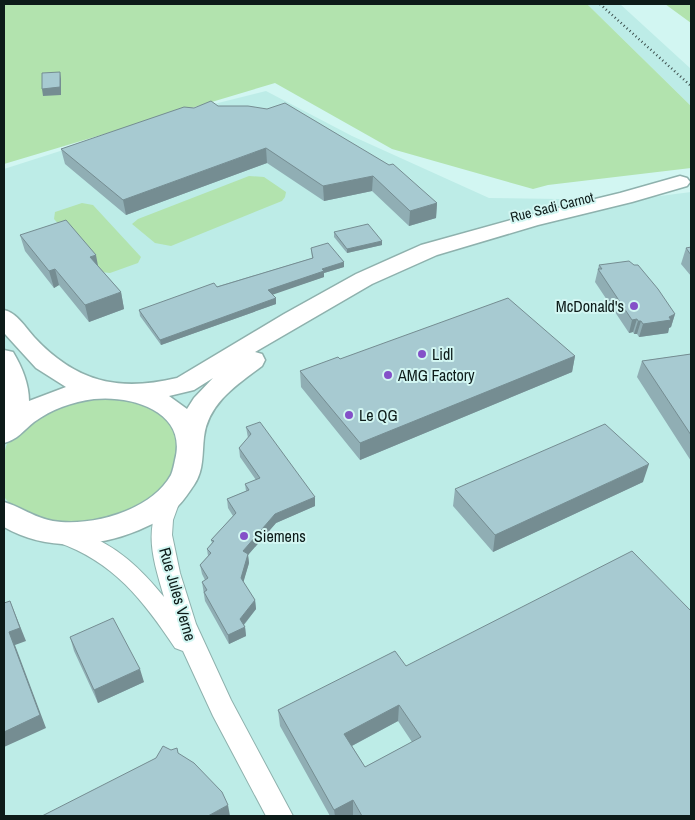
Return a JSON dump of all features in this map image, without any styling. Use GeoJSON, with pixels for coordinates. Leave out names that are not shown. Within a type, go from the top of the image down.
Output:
{"type":"FeatureCollection","features":[{"type":"Feature","properties":{"kind":"main road","name":"Rue Sadi Carnot"},"geometry":{"type":"LineString","coordinates":[[117,391],[161,390],[185,384],[200,377],[292,319],[364,279],[429,250],[546,216],[686,181]]}},
{"type":"Feature","properties":{"kind":"main road","name":"Rue Sadi Carnot"},"geometry":{"type":"LineString","coordinates":[[51,533],[93,533],[125,524],[153,509],[174,490],[187,469],[191,455],[190,441],[194,420],[206,399],[328,300]]}},
{"type":"Feature","properties":{"kind":"main road"},"geometry":{"type":"LineString","coordinates":[[4,317],[34,352],[54,371],[79,384],[153,399],[173,411],[183,422],[190,441]]}},
{"type":"Feature","properties":{"kind":"main road"},"geometry":{"type":"LineString","coordinates":[[4,358],[17,393],[14,414],[4,434]]}},
{"type":"Feature","properties":{"kind":"main road"},"geometry":{"type":"LineString","coordinates":[[4,434],[27,414],[46,404],[76,394],[117,391]]}},
{"type":"Feature","properties":{"kind":"main road"},"geometry":{"type":"LineString","coordinates":[[4,513],[21,525],[51,533]]}},
{"type":"Feature","properties":{"kind":"main road"},"geometry":{"type":"LineString","coordinates":[[4,529],[51,533]]}},
{"type":"Feature","properties":{"kind":"street","name":"Rue Jules Verne"},"geometry":{"type":"LineString","coordinates":[[174,490],[163,518],[162,541],[184,623],[202,669],[280,816]]}},
{"type":"Feature","properties":{"kind":"street","name":"Rue Jules Verne"},"geometry":{"type":"LineString","coordinates":[[51,533],[94,546],[111,556],[151,597],[202,669]]}},
{"type":"Feature","properties":{"kind":"shaded area"},"geometry":{"type":"Polygon","coordinates":[[[587,4],[620,4],[691,69],[691,106],[587,4]]]}},
{"type":"Feature","properties":{"kind":"shaded area"},"geometry":{"type":"Polygon","coordinates":[[[266,91],[352,136],[489,198],[629,200],[691,192],[691,816],[4,816],[4,169],[182,112],[266,91]]]}},
{"type":"Feature","properties":{"kind":"green space"},"geometry":{"type":"Polygon","coordinates":[[[4,4],[587,4],[691,106],[691,168],[548,185],[533,189],[392,149],[275,83],[4,164],[4,4]]]}},
{"type":"Feature","properties":{"kind":"green space"},"geometry":{"type":"Polygon","coordinates":[[[665,4],[691,4],[691,23],[665,4]]]}},
{"type":"Feature","properties":{"kind":"green space"},"geometry":{"type":"Polygon","coordinates":[[[249,176],[264,177],[286,192],[285,197],[282,201],[171,246],[155,243],[132,224],[138,219],[249,176]]]}},
{"type":"Feature","properties":{"kind":"green space"},"geometry":{"type":"Polygon","coordinates":[[[82,203],[93,205],[141,257],[138,263],[110,273],[101,272],[54,219],[55,212],[82,203]]]}},
{"type":"Feature","properties":{"kind":"green space"},"geometry":{"type":"Polygon","coordinates":[[[99,397],[122,399],[147,406],[168,420],[175,429],[178,448],[170,476],[160,490],[133,510],[113,518],[69,524],[37,519],[6,500],[3,489],[5,453],[8,441],[17,430],[33,418],[51,410],[99,397]]]}},
{"type":"Feature","properties":{"kind":"building"},"geometry":{"type":"Polygon","coordinates":[[[60,72],[60,87],[42,89],[42,73],[60,72]]]}},
{"type":"Feature","properties":{"kind":"building"},"geometry":{"type":"Polygon","coordinates":[[[211,101],[218,106],[248,106],[267,109],[285,103],[389,165],[393,164],[437,203],[410,211],[373,176],[323,186],[266,148],[123,200],[61,149],[184,107],[194,108],[211,101]]]}},
{"type":"Feature","properties":{"kind":"building"},"geometry":{"type":"Polygon","coordinates":[[[66,220],[96,255],[90,257],[121,292],[85,305],[55,269],[49,271],[20,235],[66,220]]]}},
{"type":"Feature","properties":{"kind":"building"},"geometry":{"type":"Polygon","coordinates":[[[368,224],[382,241],[347,249],[334,232],[368,224]]]}},
{"type":"Feature","properties":{"kind":"building"},"geometry":{"type":"Polygon","coordinates":[[[328,243],[344,262],[322,269],[324,271],[268,290],[276,298],[160,340],[139,310],[214,283],[217,287],[313,258],[311,248],[328,243]]]}},
{"type":"Feature","properties":{"kind":"building"},"geometry":{"type":"Polygon","coordinates":[[[691,247],[691,255],[686,248],[691,247]]]}},
{"type":"Feature","properties":{"kind":"building"},"geometry":{"type":"Polygon","coordinates":[[[629,261],[634,265],[638,265],[658,289],[675,314],[669,317],[671,320],[643,324],[637,319],[632,320],[598,269],[602,269],[599,265],[629,261]]]}},
{"type":"Feature","properties":{"kind":"building"},"geometry":{"type":"Polygon","coordinates":[[[508,298],[575,356],[360,443],[300,371],[338,357],[340,359],[508,298]]]}},
{"type":"Feature","properties":{"kind":"building"},"geometry":{"type":"Polygon","coordinates":[[[691,354],[691,435],[642,361],[691,354]]]}},
{"type":"Feature","properties":{"kind":"building","name":"Siemens"},"geometry":{"type":"Polygon","coordinates":[[[260,422],[315,497],[275,514],[243,551],[248,554],[241,578],[255,600],[240,619],[245,627],[228,635],[204,592],[207,590],[202,582],[208,578],[200,565],[211,553],[207,549],[214,541],[211,540],[236,513],[227,499],[249,490],[245,484],[260,478],[239,448],[251,434],[246,427],[260,422]]]}},
{"type":"Feature","properties":{"kind":"building"},"geometry":{"type":"Polygon","coordinates":[[[605,424],[649,464],[495,535],[455,489],[605,424]]]}},
{"type":"Feature","properties":{"kind":"building"},"geometry":{"type":"Polygon","coordinates":[[[632,551],[691,611],[691,816],[362,816],[353,800],[334,810],[278,710],[395,651],[406,666],[632,551]],[[399,705],[344,734],[365,767],[421,737],[399,705]]]}},
{"type":"Feature","properties":{"kind":"building"},"geometry":{"type":"Polygon","coordinates":[[[10,601],[20,628],[9,632],[40,715],[4,732],[4,603],[10,601]]]}},
{"type":"Feature","properties":{"kind":"building"},"geometry":{"type":"Polygon","coordinates":[[[113,618],[140,669],[94,690],[70,637],[113,618]]]}},
{"type":"Feature","properties":{"kind":"building"},"geometry":{"type":"Polygon","coordinates":[[[163,746],[171,750],[177,748],[178,753],[194,763],[222,792],[228,805],[208,816],[42,816],[156,758],[163,746]]]}},
{"type":"Feature","properties":{"kind":"railway"},"geometry":{"type":"LineString","coordinates":[[600,4],[691,86]]}},
{"type":"Feature","properties":{"kind":"place","name":"McDonald's"},"geometry":{"type":"Point","coordinates":[634,306]}},
{"type":"Feature","properties":{"kind":"place","name":"Lidl"},"geometry":{"type":"Point","coordinates":[422,354]}},
{"type":"Feature","properties":{"kind":"place","name":"AMG Factory"},"geometry":{"type":"Point","coordinates":[388,375]}},
{"type":"Feature","properties":{"kind":"place","name":"Le QG"},"geometry":{"type":"Point","coordinates":[349,415]}},
{"type":"Feature","properties":{"kind":"place","name":"Siemens"},"geometry":{"type":"Point","coordinates":[244,536]}}]}
